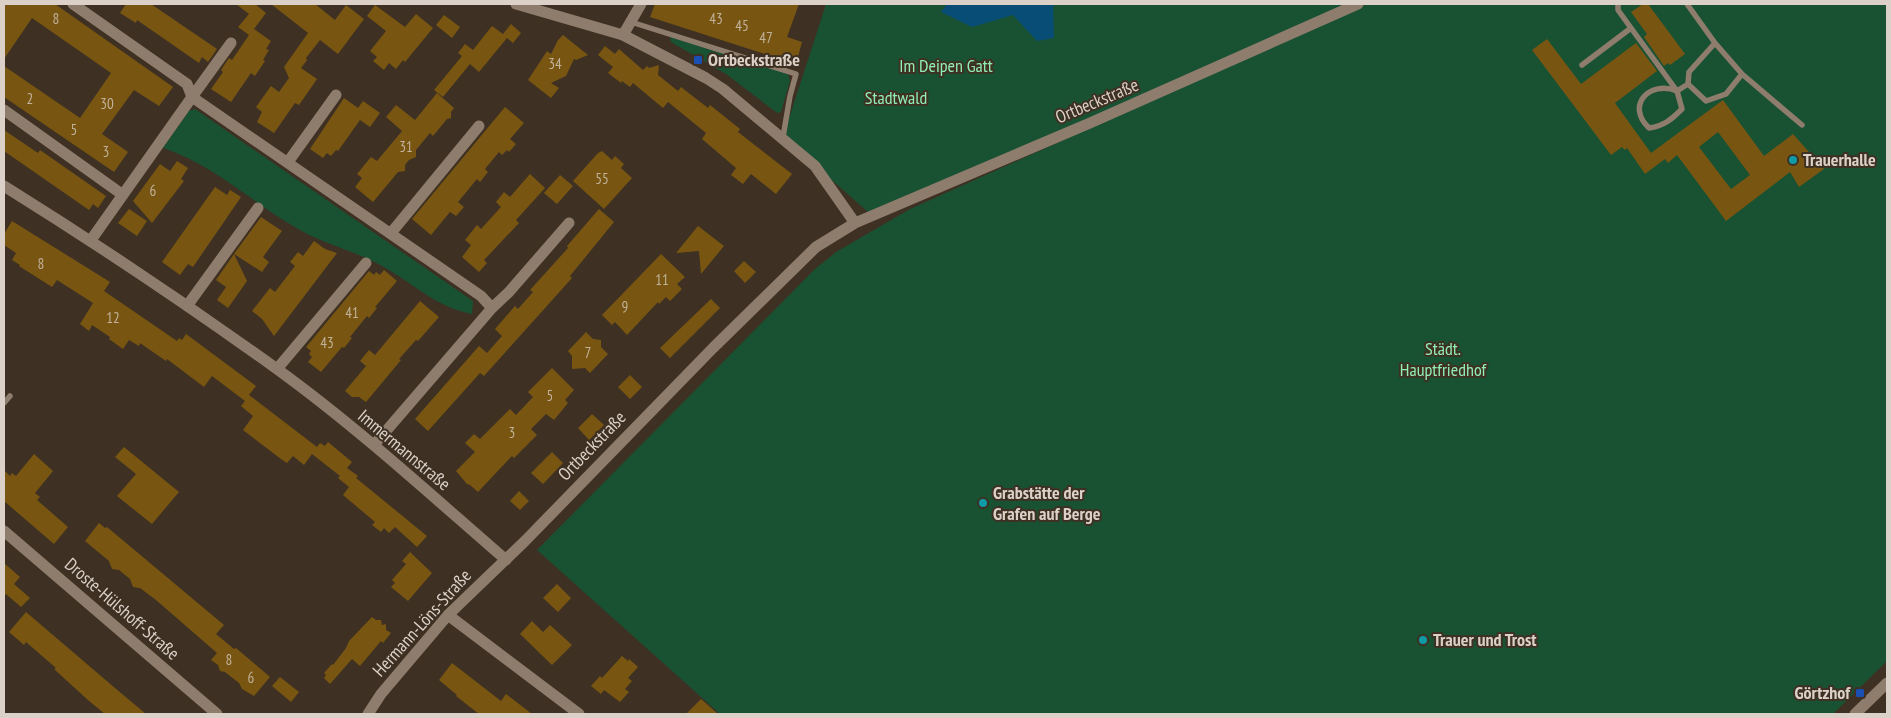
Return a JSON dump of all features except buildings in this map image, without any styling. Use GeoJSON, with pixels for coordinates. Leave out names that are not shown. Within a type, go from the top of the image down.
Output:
{"type":"FeatureCollection","features":[{"type":"Feature","properties":{"kind":"street"},"geometry":{"type":"LineString","coordinates":[[73,4],[187,84],[192,97],[288,162],[378,227],[481,296],[492,308]]}},
{"type":"Feature","properties":{"kind":"street"},"geometry":{"type":"LineString","coordinates":[[516,4],[623,35],[712,81],[783,137],[815,166],[855,223]]}},
{"type":"Feature","properties":{"kind":"street"},"geometry":{"type":"LineString","coordinates":[[623,35],[641,4]]}},
{"type":"Feature","properties":{"kind":"street","name":"Ortbeckstraße"},"geometry":{"type":"LineString","coordinates":[[506,560],[766,295],[816,247],[855,223],[1090,123],[1358,4]]}},
{"type":"Feature","properties":{"kind":"street"},"geometry":{"type":"LineString","coordinates":[[91,240],[231,43]]}},
{"type":"Feature","properties":{"kind":"street"},"geometry":{"type":"LineString","coordinates":[[288,162],[336,95]]}},
{"type":"Feature","properties":{"kind":"street"},"geometry":{"type":"LineString","coordinates":[[4,110],[123,196]]}},
{"type":"Feature","properties":{"kind":"street"},"geometry":{"type":"LineString","coordinates":[[391,234],[479,126]]}},
{"type":"Feature","properties":{"kind":"street","name":"Immermannstraße"},"geometry":{"type":"LineString","coordinates":[[4,186],[91,240],[277,370],[374,446],[506,560]]}},
{"type":"Feature","properties":{"kind":"street"},"geometry":{"type":"LineString","coordinates":[[187,306],[258,208]]}},
{"type":"Feature","properties":{"kind":"street"},"geometry":{"type":"LineString","coordinates":[[374,446],[492,308],[509,292],[570,223]]}},
{"type":"Feature","properties":{"kind":"street"},"geometry":{"type":"LineString","coordinates":[[277,370],[366,263]]}},
{"type":"Feature","properties":{"kind":"street","name":"Droste-Hülshoff-Straße"},"geometry":{"type":"LineString","coordinates":[[4,531],[217,714]]}},
{"type":"Feature","properties":{"kind":"street","name":"Hermann-Löns-Straße"},"geometry":{"type":"LineString","coordinates":[[368,714],[381,694],[448,615],[506,560]]}},
{"type":"Feature","properties":{"kind":"street"},"geometry":{"type":"LineString","coordinates":[[448,615],[579,714]]}},
{"type":"Feature","properties":{"kind":"street"},"geometry":{"type":"LineString","coordinates":[[1855,714],[1887,683]]}},
{"type":"Feature","properties":{"kind":"lane"},"geometry":{"type":"LineString","coordinates":[[1618,4],[1618,10],[1677,91],[1682,109],[1666,123],[1659,127],[1649,128],[1643,122],[1638,108],[1641,100],[1648,93],[1658,89],[1667,87],[1677,91]]}},
{"type":"Feature","properties":{"kind":"lane"},"geometry":{"type":"LineString","coordinates":[[1687,4],[1715,43],[1742,74],[1802,125]]}},
{"type":"Feature","properties":{"kind":"lane"},"geometry":{"type":"LineString","coordinates":[[631,22],[796,74],[783,137]]}},
{"type":"Feature","properties":{"kind":"lane"},"geometry":{"type":"LineString","coordinates":[[1582,65],[1631,28]]}},
{"type":"Feature","properties":{"kind":"lane"},"geometry":{"type":"LineString","coordinates":[[1688,84],[1689,72],[1715,43]]}},
{"type":"Feature","properties":{"kind":"lane"},"geometry":{"type":"LineString","coordinates":[[1688,84],[1706,101],[1726,94],[1742,74]]}},
{"type":"Feature","properties":{"kind":"lane"},"geometry":{"type":"LineString","coordinates":[[1677,91],[1688,84]]}},
{"type":"Feature","properties":{"kind":"lane"},"geometry":{"type":"LineString","coordinates":[[4,403],[10,396]]}},
{"type":"Feature","properties":{"kind":"green space","name":"Stadtwald"},"geometry":{"type":"Polygon","coordinates":[[[826,4],[1346,4],[1087,119],[868,212],[783,137],[826,4]]]}},
{"type":"Feature","properties":{"kind":"green space","name":"Städt. Hauptfriedhof"},"geometry":{"type":"Polygon","coordinates":[[[1367,4],[1887,4],[1887,661],[1833,714],[720,714],[537,550],[815,269],[836,252],[910,209],[1367,4]]]}},
{"type":"Feature","properties":{"kind":"green space"},"geometry":{"type":"Polygon","coordinates":[[[670,37],[788,74],[790,81],[781,112],[777,113],[726,74],[671,42],[670,37]]]}},
{"type":"Feature","properties":{"kind":"green space"},"geometry":{"type":"Polygon","coordinates":[[[195,109],[473,301],[472,314],[438,302],[377,263],[305,233],[198,163],[163,148],[189,111],[195,109]]]}},
{"type":"Feature","properties":{"kind":"water"},"geometry":{"type":"Polygon","coordinates":[[[947,4],[1055,4],[1053,7],[1054,38],[1037,41],[1013,15],[972,27],[941,12],[947,4]]]}},
{"type":"Feature","properties":{"kind":"place","name":"Ortbeckstraße"},"geometry":{"type":"Point","coordinates":[698,60]}},
{"type":"Feature","properties":{"kind":"place","name":"Trauerhalle"},"geometry":{"type":"Point","coordinates":[1793,160]}},
{"type":"Feature","properties":{"kind":"place","name":"Grabstätte der Grafen auf Berge"},"geometry":{"type":"Point","coordinates":[983,503]}},
{"type":"Feature","properties":{"kind":"place","name":"Trauer und Trost"},"geometry":{"type":"Point","coordinates":[1423,640]}},
{"type":"Feature","properties":{"kind":"place","name":"Görtzhof"},"geometry":{"type":"Point","coordinates":[1860,693]}},
{"type":"Feature","properties":{"kind":"park label","name":"Im Deipen Gatt"},"geometry":{"type":"Point","coordinates":[946,66]}}]}
